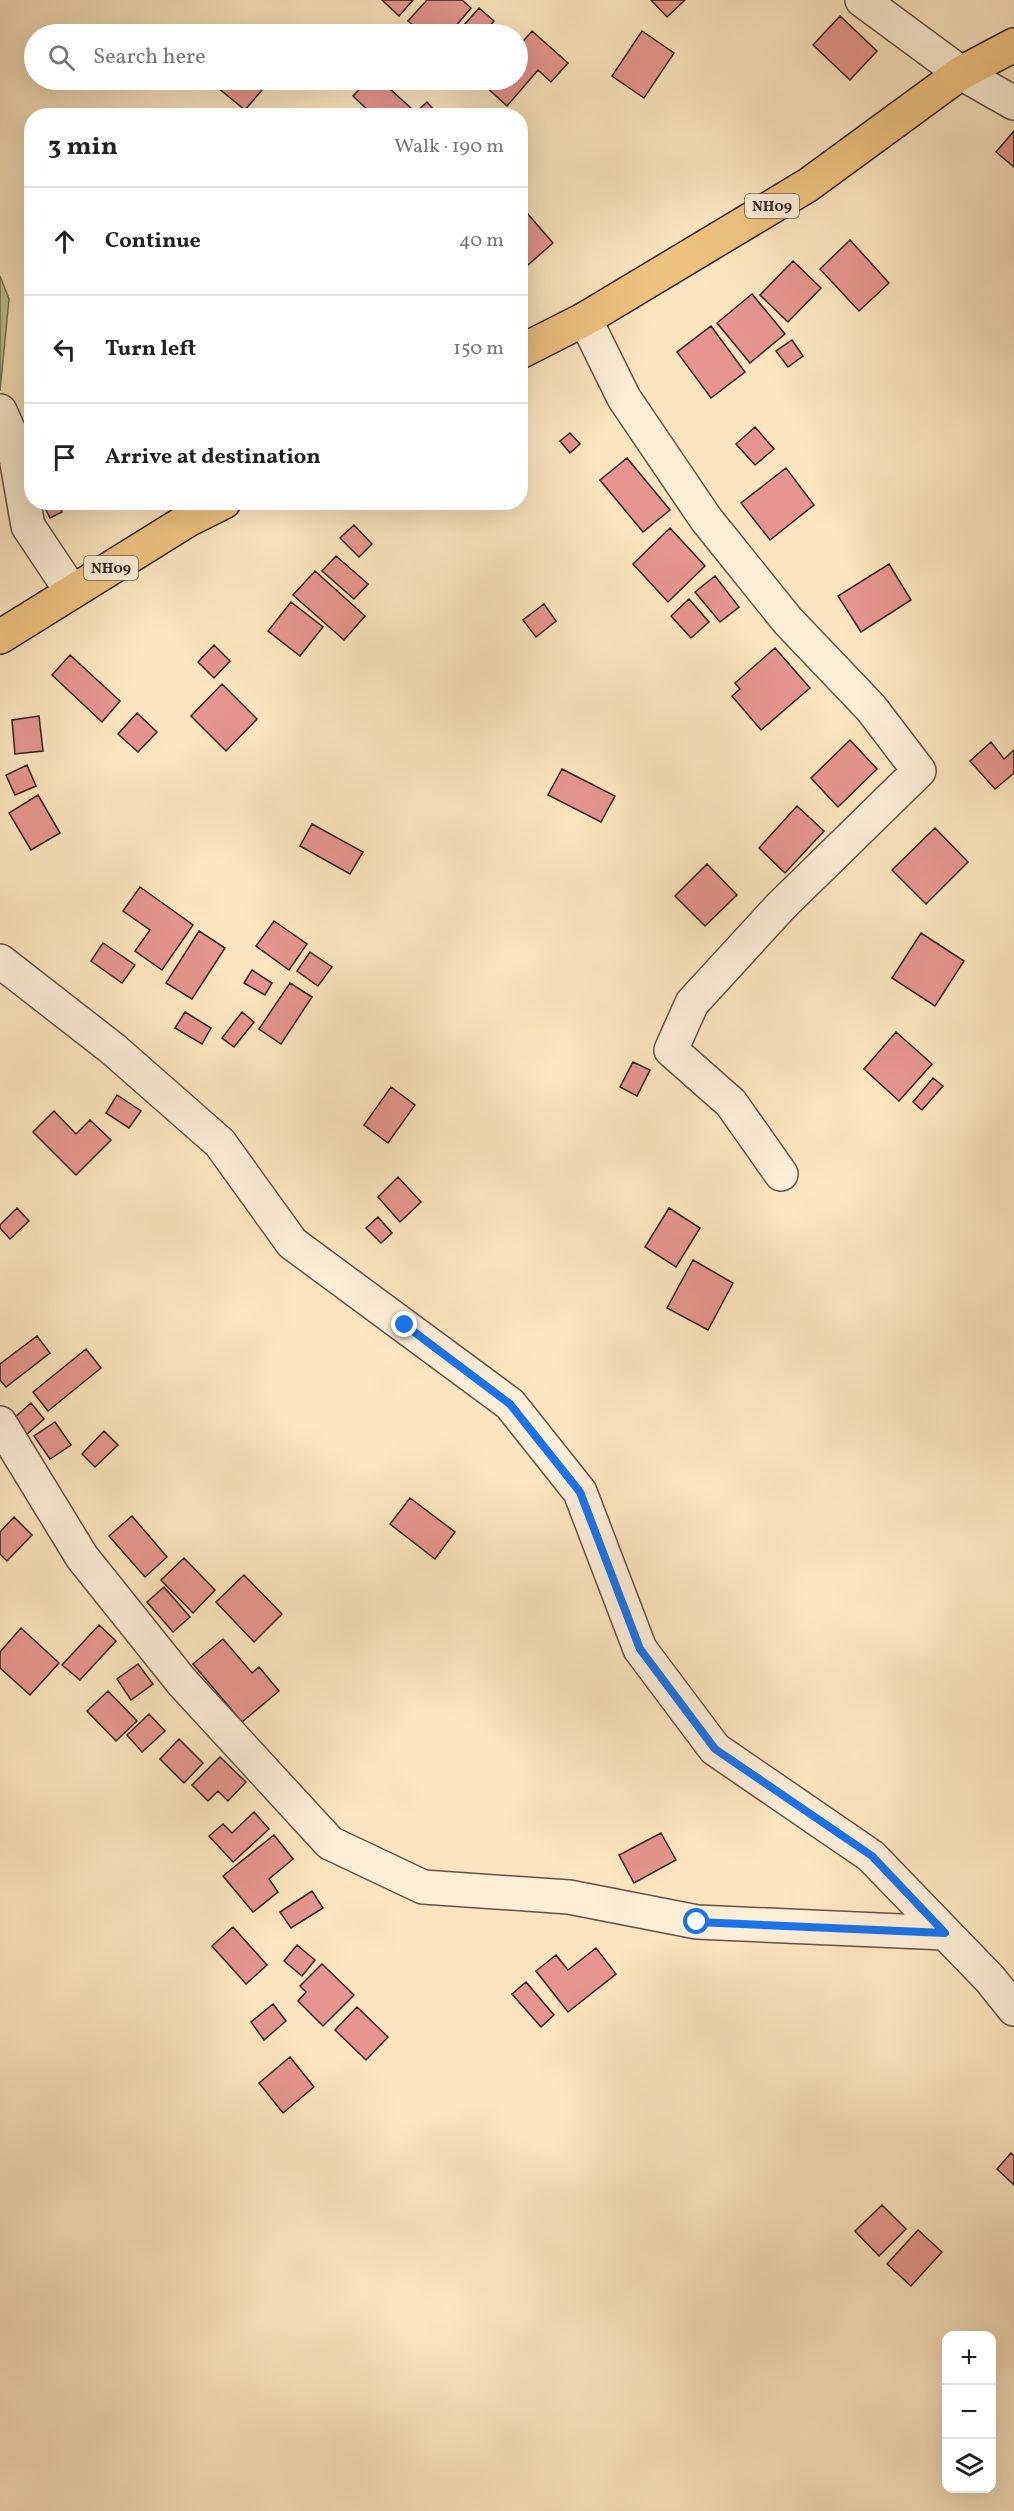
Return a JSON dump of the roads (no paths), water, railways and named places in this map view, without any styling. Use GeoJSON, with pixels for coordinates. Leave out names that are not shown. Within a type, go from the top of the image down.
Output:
{"type":"FeatureCollection","features":[{"type":"Feature","properties":{"kind":"main road","name":"NH09"},"geometry":{"type":"LineString","coordinates":[[528,348],[585,319],[808,185],[961,73],[1014,45]]}},
{"type":"Feature","properties":{"kind":"main road","name":"NH09"},"geometry":{"type":"LineString","coordinates":[[0,637],[188,520],[208,510]]}},
{"type":"Feature","properties":{"kind":"street"},"geometry":{"type":"LineString","coordinates":[[862,0],[961,73],[1014,103]]}},
{"type":"Feature","properties":{"kind":"street"},"geometry":{"type":"LineString","coordinates":[[585,319],[624,398],[706,519],[788,621],[871,708],[919,771],[781,906],[693,1003],[671,1050],[731,1103],[781,1174]]}},
{"type":"Feature","properties":{"kind":"street"},"geometry":{"type":"LineString","coordinates":[[0,411],[13,440],[24,503]]}},
{"type":"Feature","properties":{"kind":"street"},"geometry":{"type":"LineString","coordinates":[[25,510],[28,526],[72,592]]}},
{"type":"Feature","properties":{"kind":"street"},"geometry":{"type":"LineString","coordinates":[[0,961],[113,1049],[220,1143],[292,1243],[510,1404],[580,1492],[640,1649],[715,1749],[872,1856],[990,1979],[1014,2009]]}},
{"type":"Feature","properties":{"kind":"street"},"geometry":{"type":"LineString","coordinates":[[0,1423],[82,1557],[182,1682],[330,1843],[423,1887],[569,1897],[697,1922],[945,1933]]}}]}
